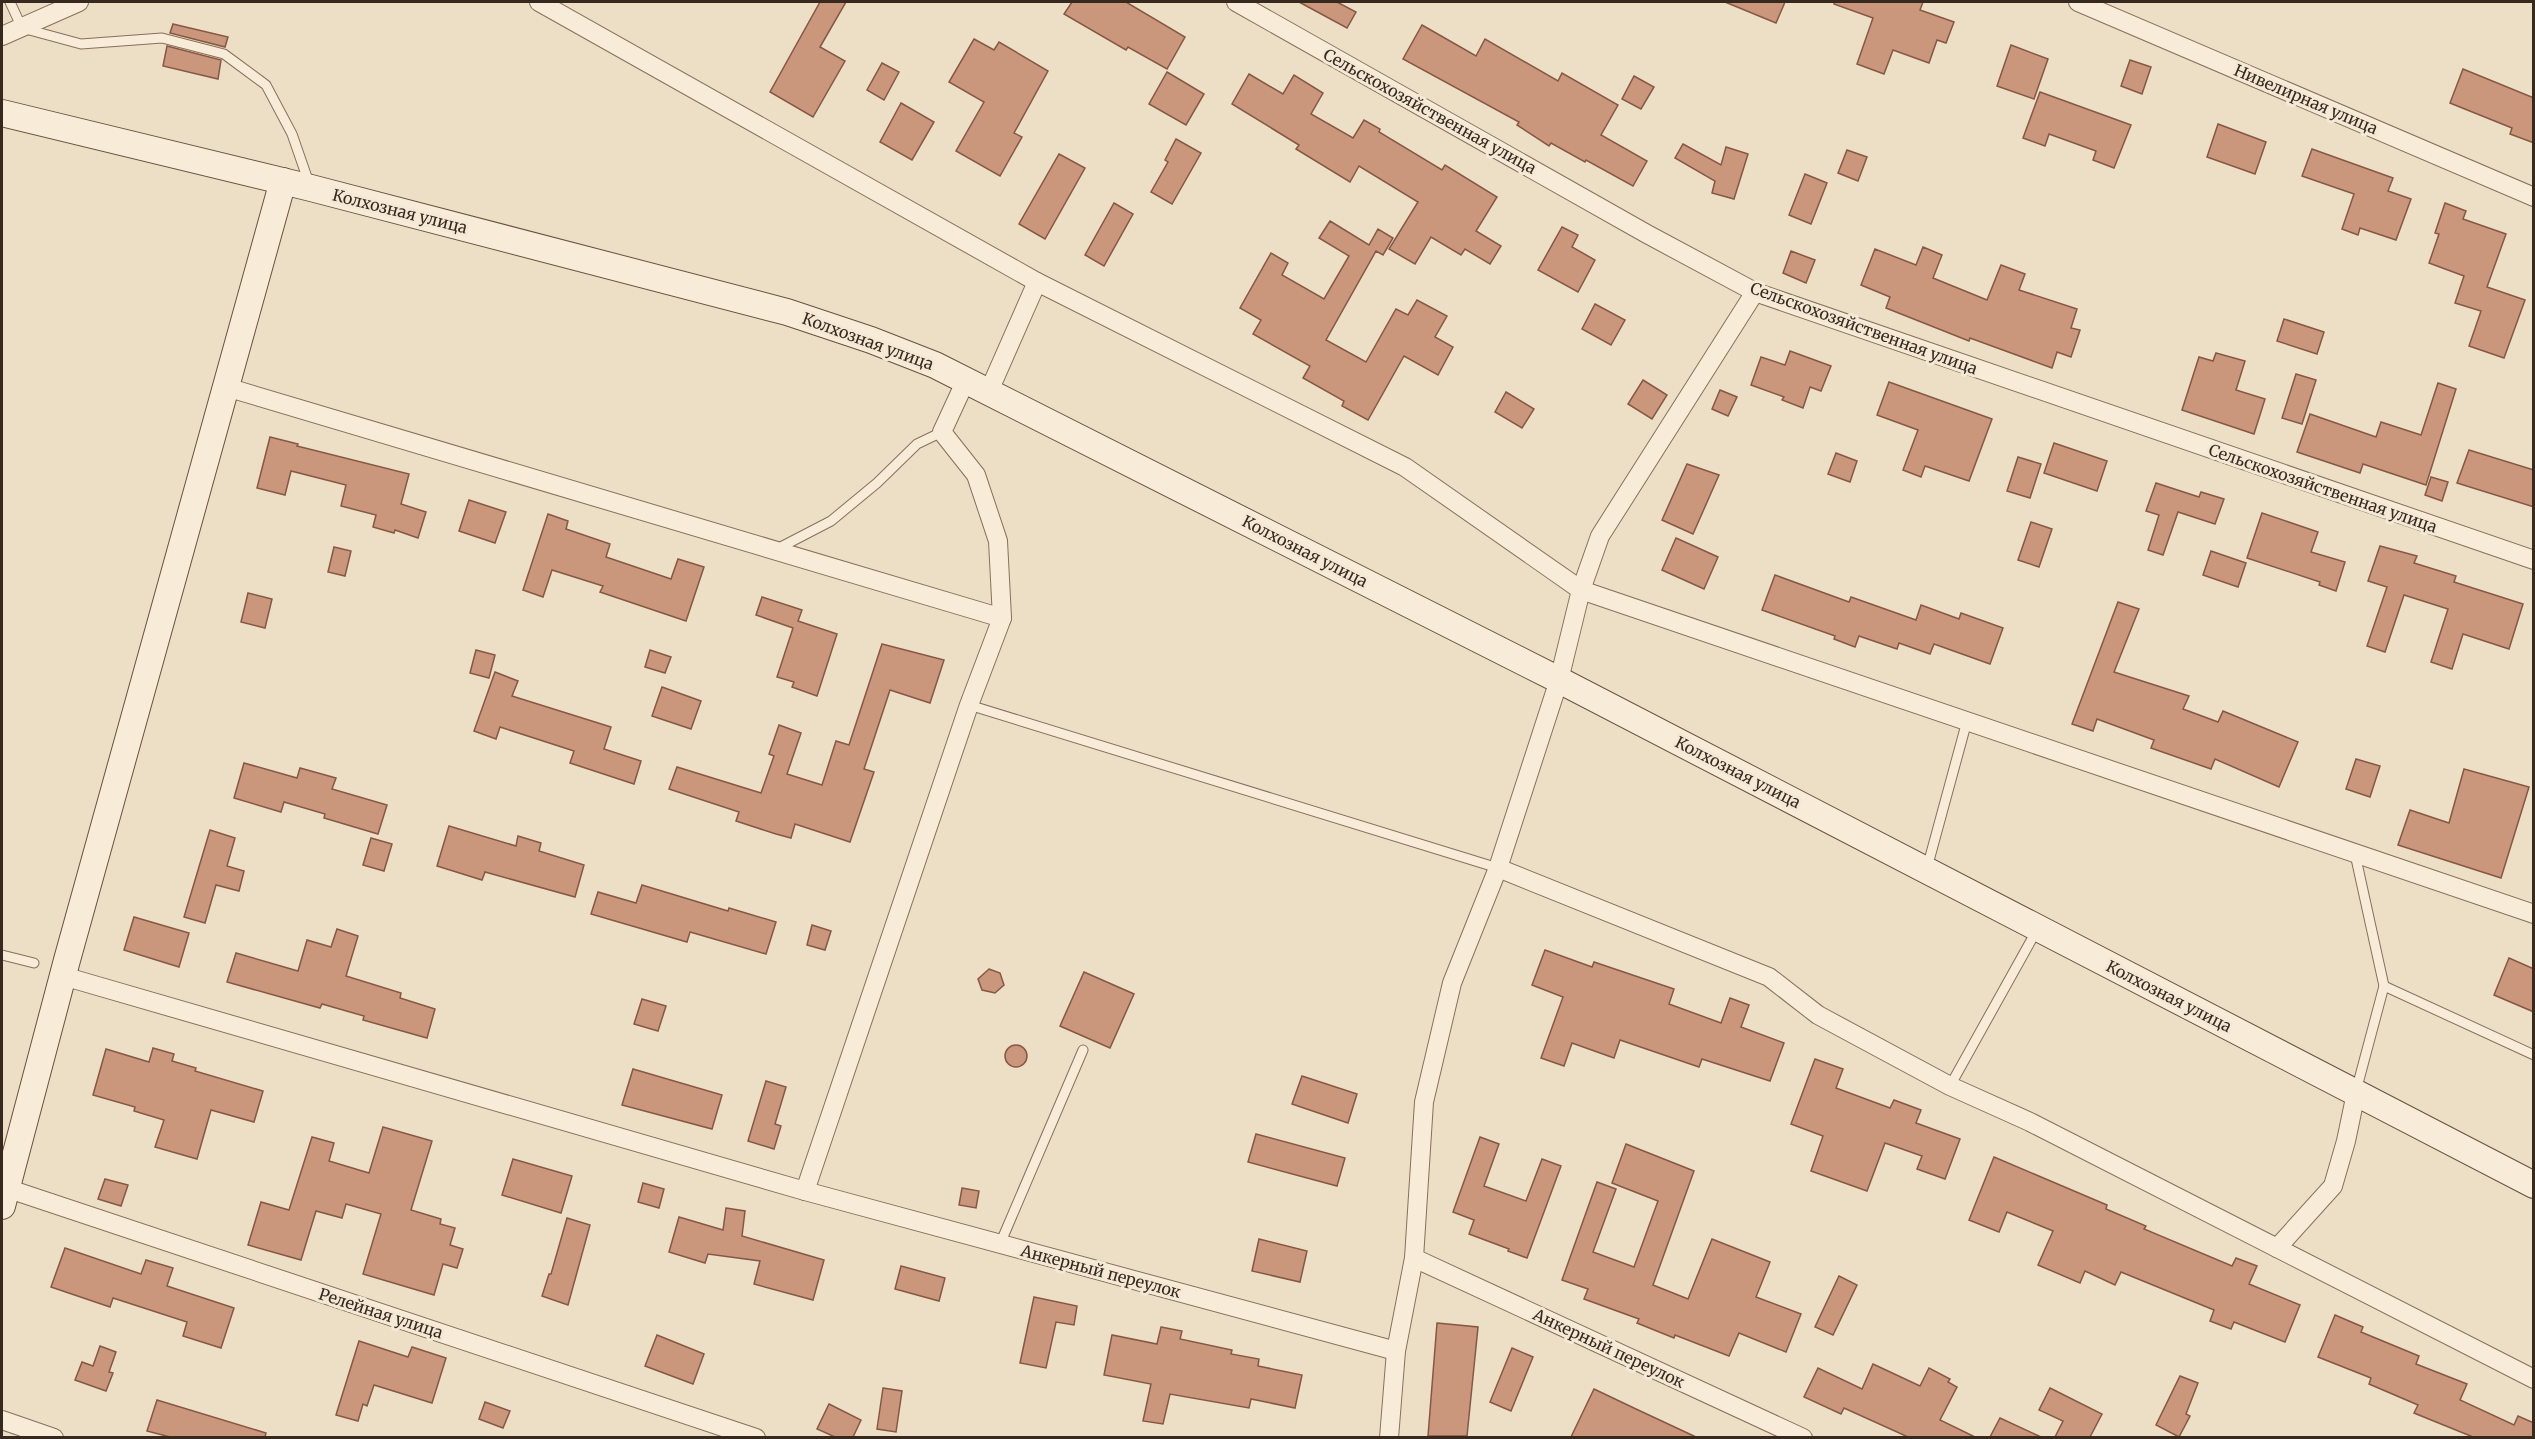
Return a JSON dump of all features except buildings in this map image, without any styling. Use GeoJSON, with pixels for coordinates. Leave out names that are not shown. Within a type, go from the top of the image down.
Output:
{"type":"FeatureCollection","features":[{"type":"Feature","properties":{"kind":"main road","name":"Колхозная улица"},"geometry":{"type":"LineString","coordinates":[[2,113],[311,188],[787,312],[871,340],[977,386],[1559,680],[2534,1185]]}},
{"type":"Feature","properties":{"kind":"main road"},"geometry":{"type":"LineString","coordinates":[[4,1197],[283,181]]}},
{"type":"Feature","properties":{"kind":"street"},"geometry":{"type":"LineString","coordinates":[[2,36],[79,2]]}},
{"type":"Feature","properties":{"kind":"street"},"geometry":{"type":"LineString","coordinates":[[539,2],[1038,282],[1405,467],[1581,590],[2534,914]]}},
{"type":"Feature","properties":{"kind":"street","name":"Сельскохозяйственная улица"},"geometry":{"type":"LineString","coordinates":[[1236,2],[1647,234],[1755,292],[2534,560]]}},
{"type":"Feature","properties":{"kind":"street","name":"Нивелирная улица"},"geometry":{"type":"LineString","coordinates":[[2078,2],[2534,197]]}},
{"type":"Feature","properties":{"kind":"street"},"geometry":{"type":"LineString","coordinates":[[805,1191],[969,705],[1002,618],[998,541],[976,475],[942,432],[977,386],[1038,282]]}},
{"type":"Feature","properties":{"kind":"street"},"geometry":{"type":"LineString","coordinates":[[1389,1437],[1396,1351],[1414,1258],[1424,1102],[1452,984],[1498,868],[1559,680],[1581,590],[1600,536],[1755,292]]}},
{"type":"Feature","properties":{"kind":"street"},"geometry":{"type":"LineString","coordinates":[[226,387],[1002,618]]}},
{"type":"Feature","properties":{"kind":"street"},"geometry":{"type":"LineString","coordinates":[[1498,868],[1769,977],[1818,1015],[1950,1086],[2030,1122],[2534,1379]]}},
{"type":"Feature","properties":{"kind":"street","name":"Анкерный переулок"},"geometry":{"type":"LineString","coordinates":[[63,976],[805,1191],[1396,1351]]}},
{"type":"Feature","properties":{"kind":"street"},"geometry":{"type":"LineString","coordinates":[[2277,1248],[2333,1186],[2346,1141],[2356,1093]]}},
{"type":"Feature","properties":{"kind":"street","name":"Релейная улица"},"geometry":{"type":"LineString","coordinates":[[4,1197],[756,1437]]}},
{"type":"Feature","properties":{"kind":"street","name":"Анкерный переулок"},"geometry":{"type":"LineString","coordinates":[[1414,1258],[1803,1437]]}},
{"type":"Feature","properties":{"kind":"street"},"geometry":{"type":"LineString","coordinates":[[2,1420],[54,1437]]}},
{"type":"Feature","properties":{"kind":"lane"},"geometry":{"type":"LineString","coordinates":[[10,2],[22,28],[81,44],[162,38],[224,54],[266,85],[292,134],[311,188]]}},
{"type":"Feature","properties":{"kind":"lane"},"geometry":{"type":"LineString","coordinates":[[772,551],[831,521],[877,483],[917,444],[942,432]]}},
{"type":"Feature","properties":{"kind":"lane"},"geometry":{"type":"LineString","coordinates":[[969,705],[1498,868]]}},
{"type":"Feature","properties":{"kind":"lane"},"geometry":{"type":"LineString","coordinates":[[1927,870],[1967,721]]}},
{"type":"Feature","properties":{"kind":"lane"},"geometry":{"type":"LineString","coordinates":[[2355,854],[2384,987],[2356,1093]]}},
{"type":"Feature","properties":{"kind":"lane"},"geometry":{"type":"LineString","coordinates":[[1950,1086],[2038,928]]}},
{"type":"Feature","properties":{"kind":"lane"},"geometry":{"type":"LineString","coordinates":[[2,955],[34,963]]}},
{"type":"Feature","properties":{"kind":"lane"},"geometry":{"type":"LineString","coordinates":[[2384,987],[2534,1055]]}},
{"type":"Feature","properties":{"kind":"lane"},"geometry":{"type":"LineString","coordinates":[[1000,1244],[1083,1050]]}}]}
